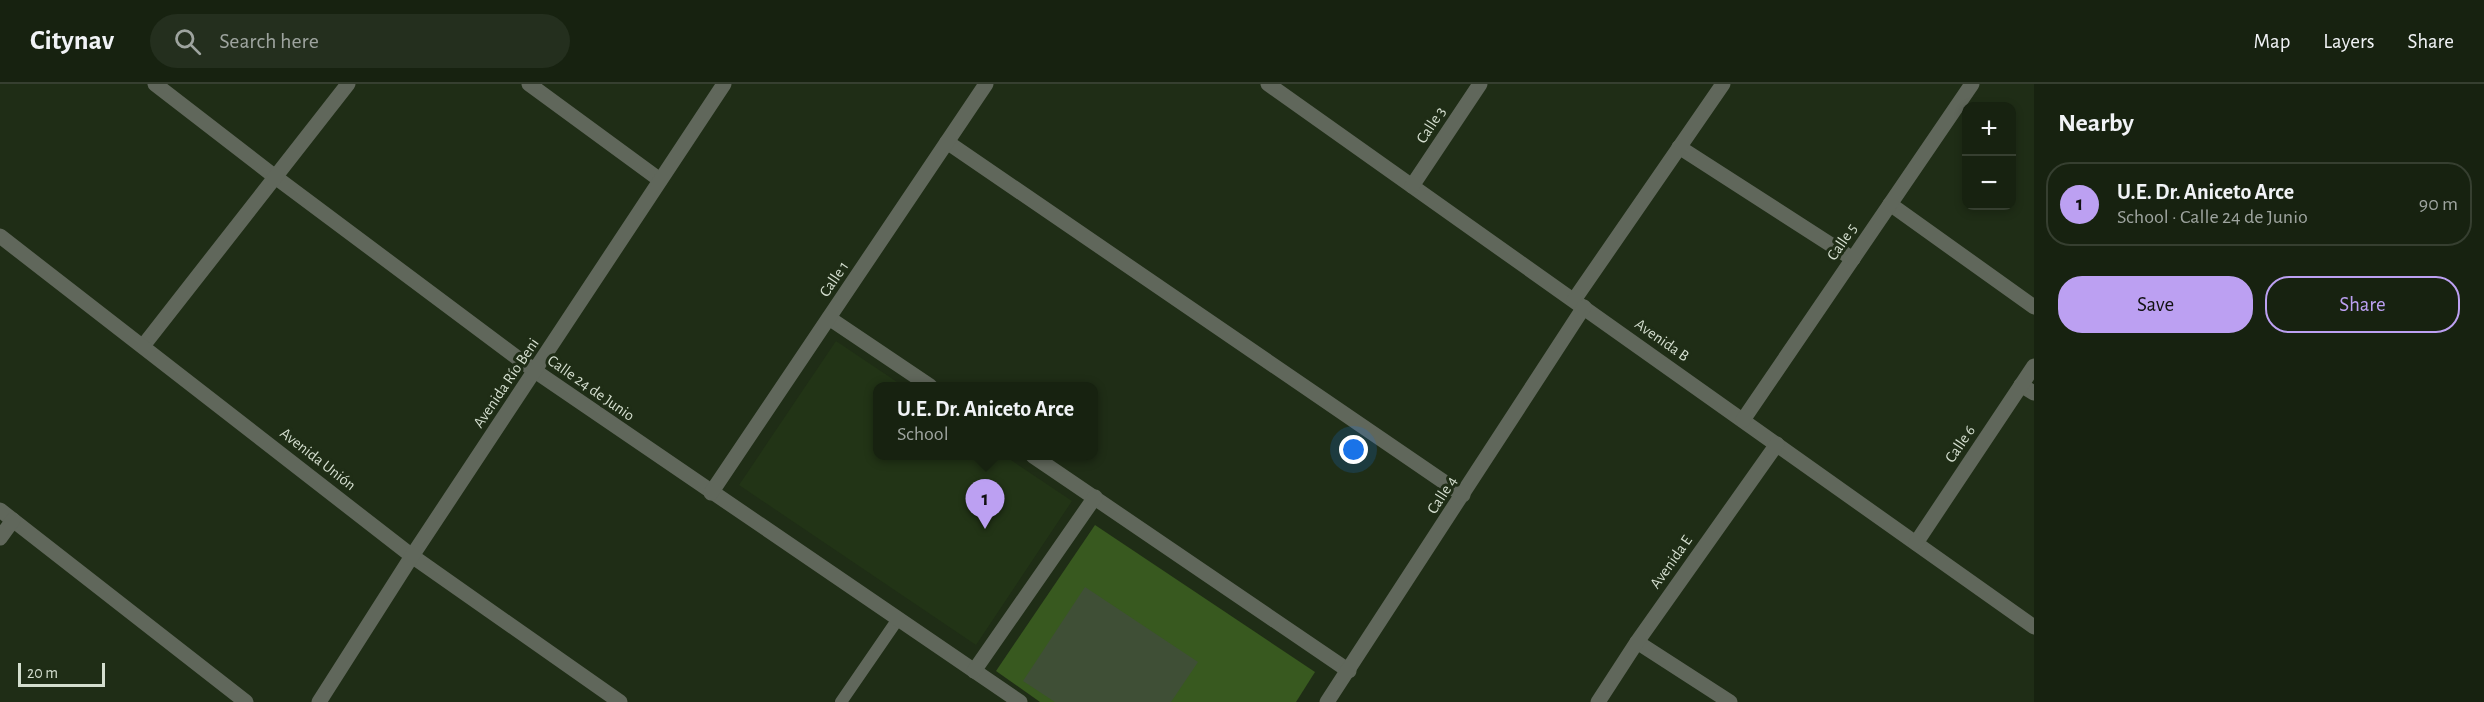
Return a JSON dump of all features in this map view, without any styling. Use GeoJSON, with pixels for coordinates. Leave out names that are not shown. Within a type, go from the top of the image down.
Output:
{"type":"FeatureCollection","features":[{"type":"Feature","properties":{"kind":"street","name":"Calle 24 de Junio"},"geometry":{"type":"LineString","coordinates":[[155,84],[535,371],[1020,702]]}},
{"type":"Feature","properties":{"kind":"street"},"geometry":{"type":"LineString","coordinates":[[143,346],[348,84]]}},
{"type":"Feature","properties":{"kind":"street"},"geometry":{"type":"LineString","coordinates":[[530,84],[660,180]]}},
{"type":"Feature","properties":{"kind":"street","name":"Avenida Río Beni"},"geometry":{"type":"LineString","coordinates":[[319,702],[412,556],[724,84]]}},
{"type":"Feature","properties":{"kind":"street","name":"Calle 1"},"geometry":{"type":"LineString","coordinates":[[711,493],[986,84]]}},
{"type":"Feature","properties":{"kind":"street","name":"Avenida B"},"geometry":{"type":"LineString","coordinates":[[1268,84],[2034,627]]}},
{"type":"Feature","properties":{"kind":"street","name":"Calle 3"},"geometry":{"type":"LineString","coordinates":[[1412,186],[1480,84]]}},
{"type":"Feature","properties":{"kind":"street","name":"Calle 4"},"geometry":{"type":"LineString","coordinates":[[1327,702],[1463,495],[1579,304],[1679,147],[1723,84]]}},
{"type":"Feature","properties":{"kind":"street","name":"Calle 5"},"geometry":{"type":"LineString","coordinates":[[1743,420],[1972,84]]}},
{"type":"Feature","properties":{"kind":"street"},"geometry":{"type":"LineString","coordinates":[[947,142],[1463,495]]}},
{"type":"Feature","properties":{"kind":"street"},"geometry":{"type":"LineString","coordinates":[[1679,147],[1853,259]]}},
{"type":"Feature","properties":{"kind":"street"},"geometry":{"type":"LineString","coordinates":[[1890,204],[2034,307]]}},
{"type":"Feature","properties":{"kind":"street","name":"Avenida Unión"},"geometry":{"type":"LineString","coordinates":[[0,236],[412,556],[620,702]]}},
{"type":"Feature","properties":{"kind":"street"},"geometry":{"type":"LineString","coordinates":[[829,318],[923,382]]}},
{"type":"Feature","properties":{"kind":"street","name":"Calle 6"},"geometry":{"type":"LineString","coordinates":[[1916,543],[2028,389],[2034,366]]}},
{"type":"Feature","properties":{"kind":"street","name":"Avenida E"},"geometry":{"type":"LineString","coordinates":[[1598,702],[1637,642],[1777,444]]}},
{"type":"Feature","properties":{"kind":"street"},"geometry":{"type":"LineString","coordinates":[[1039,460],[1349,670]]}},
{"type":"Feature","properties":{"kind":"street"},"geometry":{"type":"LineString","coordinates":[[974,671],[1095,497]]}},
{"type":"Feature","properties":{"kind":"street"},"geometry":{"type":"LineString","coordinates":[[0,510],[246,702]]}},
{"type":"Feature","properties":{"kind":"street"},"geometry":{"type":"LineString","coordinates":[[0,538],[13,520]]}},
{"type":"Feature","properties":{"kind":"street"},"geometry":{"type":"LineString","coordinates":[[1637,642],[1730,702]]}},
{"type":"Feature","properties":{"kind":"lane"},"geometry":{"type":"LineString","coordinates":[[841,702],[898,619]]}},
{"type":"Feature","properties":{"kind":"shaded area"},"geometry":{"type":"Polygon","coordinates":[[[836,341],[897,382],[873,382],[873,460],[1011,460],[1072,501],[976,645],[739,485],[836,341]]]}},
{"type":"Feature","properties":{"kind":"green space"},"geometry":{"type":"Polygon","coordinates":[[[1095,525],[1315,672],[1296,702],[1040,702],[996,671],[1095,525]]]}},
{"type":"Feature","properties":{"kind":"building"},"geometry":{"type":"Polygon","coordinates":[[[1085,587],[1198,662],[1171,702],[1055,702],[1023,681],[1085,587]]]}},
{"type":"Feature","properties":{"kind":"place","name":"U.E. Dr. Aniceto Arce"},"geometry":{"type":"Point","coordinates":[985,529]}}]}
